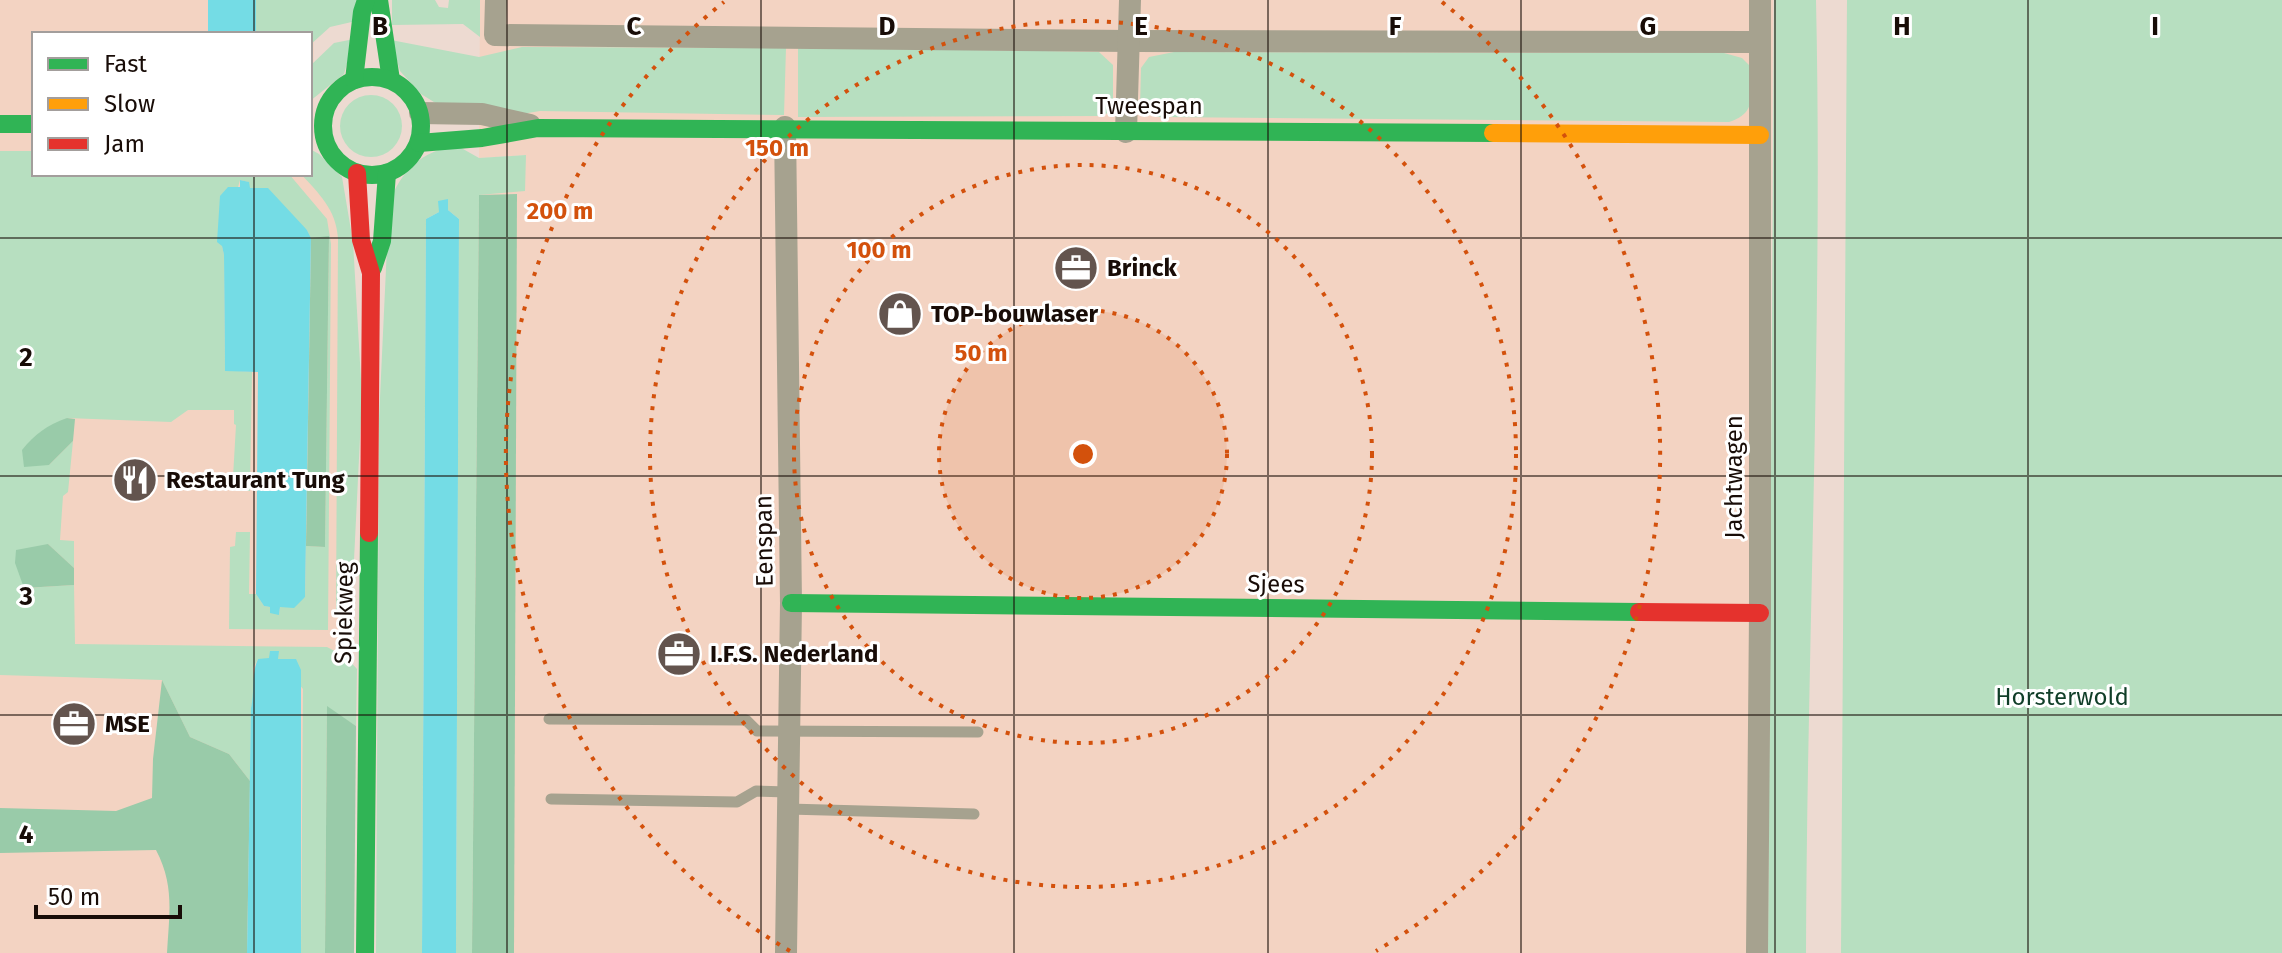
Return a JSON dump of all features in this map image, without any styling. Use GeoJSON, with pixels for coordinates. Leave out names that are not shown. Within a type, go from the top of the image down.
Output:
{"type":"FeatureCollection","features":[{"type":"Feature","properties":{"kind":"street"},"geometry":{"type":"LineString","coordinates":[[354,80],[366,0]]}},
{"type":"Feature","properties":{"kind":"street"},"geometry":{"type":"LineString","coordinates":[[379,0],[391,80]]}},
{"type":"Feature","properties":{"kind":"street"},"geometry":{"type":"LineString","coordinates":[[496,0],[495,35],[1130,41],[1759,42]]}},
{"type":"Feature","properties":{"kind":"street"},"geometry":{"type":"LineString","coordinates":[[1126,132],[1130,0]]}},
{"type":"Feature","properties":{"kind":"street","name":"Jachtwagen"},"geometry":{"type":"LineString","coordinates":[[1757,953],[1760,0]]}},
{"type":"Feature","properties":{"kind":"street"},"geometry":{"type":"LineString","coordinates":[[373,77],[391,80],[414,99],[422,128],[419,143],[411,156],[387,173],[357,173],[343,165],[318,138],[323,124],[318,111],[342,87],[354,80],[373,77]]}},
{"type":"Feature","properties":{"kind":"street","name":"Tweespan"},"geometry":{"type":"LineString","coordinates":[[420,113],[482,114],[538,128]]}},
{"type":"Feature","properties":{"kind":"street"},"geometry":{"type":"LineString","coordinates":[[0,124],[32,124]]}},
{"type":"Feature","properties":{"kind":"street","name":"Tweespan"},"geometry":{"type":"LineString","coordinates":[[419,143],[482,138],[538,128],[785,127],[1760,135]]}},
{"type":"Feature","properties":{"kind":"street","name":"Eenspan"},"geometry":{"type":"LineString","coordinates":[[785,127],[791,603],[786,953]]}},
{"type":"Feature","properties":{"kind":"street","name":"Spiekweg"},"geometry":{"type":"LineString","coordinates":[[357,173],[361,240],[371,273],[365,953]]}},
{"type":"Feature","properties":{"kind":"street","name":"Spiekweg"},"geometry":{"type":"LineString","coordinates":[[371,273],[382,241],[387,173]]}},
{"type":"Feature","properties":{"kind":"street","name":"Sjees"},"geometry":{"type":"LineString","coordinates":[[791,603],[1760,613]]}},
{"type":"Feature","properties":{"kind":"lane"},"geometry":{"type":"LineString","coordinates":[[549,719],[746,720],[757,731],[978,732]]}},
{"type":"Feature","properties":{"kind":"lane"},"geometry":{"type":"LineString","coordinates":[[551,799],[737,802],[756,791],[788,800],[974,814]]}},
{"type":"Feature","properties":{"kind":"shaded area"},"geometry":{"type":"Polygon","coordinates":[[[0,0],[314,0],[313,161],[343,206],[345,696],[339,953],[0,953],[0,0]]]}},
{"type":"Feature","properties":{"kind":"shaded area"},"geometry":{"type":"Polygon","coordinates":[[[480,0],[1773,0],[1766,953],[472,953],[479,195],[526,155],[479,158],[480,0]]]}},
{"type":"Feature","properties":{"kind":"green space"},"geometry":{"type":"Polygon","coordinates":[[[256,0],[357,0],[356,21],[330,27],[312,43],[312,32],[256,32],[256,0]]]}},
{"type":"Feature","properties":{"kind":"green space"},"geometry":{"type":"Polygon","coordinates":[[[392,0],[435,0],[439,7],[448,8],[449,0],[480,0],[480,37],[463,24],[392,25],[392,0]]]}},
{"type":"Feature","properties":{"kind":"green space"},"geometry":{"type":"Polygon","coordinates":[[[1774,0],[1816,0],[1818,238],[1806,953],[1768,953],[1774,0]]]}},
{"type":"Feature","properties":{"kind":"green space","name":"Horsterwold"},"geometry":{"type":"Polygon","coordinates":[[[1847,0],[2282,0],[2282,953],[1841,953],[1847,0]]]}},
{"type":"Feature","properties":{"kind":"green space"},"geometry":{"type":"Polygon","coordinates":[[[354,39],[344,74],[312,99],[312,64],[334,43],[354,39]]]}},
{"type":"Feature","properties":{"kind":"green space"},"geometry":{"type":"Polygon","coordinates":[[[391,40],[479,57],[522,47],[786,48],[784,115],[540,111],[479,121],[442,107],[421,94],[400,71],[391,40]]]}},
{"type":"Feature","properties":{"kind":"green space"},"geometry":{"type":"Polygon","coordinates":[[[798,47],[1099,52],[1113,65],[1113,109],[1103,116],[798,117],[798,47]]]}},
{"type":"Feature","properties":{"kind":"green space"},"geometry":{"type":"Polygon","coordinates":[[[1174,52],[1724,53],[1742,58],[1752,68],[1751,102],[1745,114],[1729,122],[1159,117],[1145,114],[1140,107],[1141,68],[1149,57],[1174,52]]]}},
{"type":"Feature","properties":{"kind":"green space"},"geometry":{"type":"Polygon","coordinates":[[[365,95],[377,95],[393,104],[400,114],[400,138],[393,148],[377,157],[365,157],[345,143],[340,132],[340,120],[354,100],[365,95]]]}},
{"type":"Feature","properties":{"kind":"green space"},"geometry":{"type":"Polygon","coordinates":[[[456,145],[479,158],[526,155],[525,191],[479,195],[472,953],[456,953],[459,219],[448,210],[448,199],[439,212],[426,219],[422,953],[376,953],[379,419],[389,204],[400,181],[414,164],[432,152],[456,145]]]}},
{"type":"Feature","properties":{"kind":"green space"},"geometry":{"type":"Polygon","coordinates":[[[312,150],[342,177],[353,242],[362,397],[352,601],[342,614],[336,616],[338,238],[334,219],[320,195],[303,176],[312,176],[312,150]]]}},
{"type":"Feature","properties":{"kind":"green space"},"geometry":{"type":"Polygon","coordinates":[[[0,151],[32,151],[32,176],[291,176],[327,219],[331,244],[328,630],[229,629],[230,547],[235,546],[236,532],[250,532],[249,594],[256,594],[264,606],[279,615],[280,607],[305,597],[306,546],[325,547],[329,237],[311,238],[307,230],[249,188],[248,182],[240,180],[222,246],[225,370],[252,372],[250,491],[236,491],[236,477],[233,477],[234,410],[188,410],[171,422],[67,418],[49,465],[73,441],[68,492],[63,496],[60,540],[74,541],[74,568],[48,544],[25,588],[74,585],[75,644],[327,647],[346,657],[357,669],[356,726],[327,707],[325,953],[301,953],[303,689],[278,659],[258,659],[253,668],[255,692],[251,708],[250,781],[229,754],[190,737],[162,680],[0,675],[0,151]]]}},
{"type":"Feature","properties":{"kind":"green space"},"geometry":{"type":"Polygon","coordinates":[[[517,194],[514,953],[472,953],[479,195],[517,194]]]}},
{"type":"Feature","properties":{"kind":"green space"},"geometry":{"type":"Polygon","coordinates":[[[329,236],[325,547],[306,546],[311,238],[329,236]]]}},
{"type":"Feature","properties":{"kind":"green space"},"geometry":{"type":"Polygon","coordinates":[[[67,418],[75,419],[73,441],[49,465],[24,467],[22,450],[27,444],[47,427],[67,418]]]}},
{"type":"Feature","properties":{"kind":"green space"},"geometry":{"type":"Polygon","coordinates":[[[48,544],[74,568],[74,585],[24,588],[15,563],[16,550],[48,544]]]}},
{"type":"Feature","properties":{"kind":"green space"},"geometry":{"type":"Polygon","coordinates":[[[162,680],[190,737],[229,754],[250,781],[247,953],[167,953],[168,888],[156,850],[0,853],[0,808],[116,811],[152,798],[162,680]]]}},
{"type":"Feature","properties":{"kind":"green space"},"geometry":{"type":"Polygon","coordinates":[[[327,706],[356,726],[354,953],[325,953],[327,706]]]}},
{"type":"Feature","properties":{"kind":"water"},"geometry":{"type":"Polygon","coordinates":[[[208,0],[256,0],[256,32],[208,32],[208,0]]]}},
{"type":"Feature","properties":{"kind":"water"},"geometry":{"type":"Polygon","coordinates":[[[240,180],[249,182],[250,188],[268,188],[311,238],[305,597],[294,608],[280,607],[279,615],[270,613],[270,607],[264,606],[256,594],[258,372],[225,371],[224,255],[222,246],[217,242],[220,196],[228,187],[240,187],[240,180]]]}},
{"type":"Feature","properties":{"kind":"water"},"geometry":{"type":"Polygon","coordinates":[[[448,199],[448,210],[459,219],[456,953],[422,953],[426,219],[439,212],[438,201],[448,199]]]}},
{"type":"Feature","properties":{"kind":"water"},"geometry":{"type":"Polygon","coordinates":[[[270,651],[279,651],[278,659],[296,659],[301,670],[301,953],[247,953],[251,708],[258,659],[269,658],[270,651]]]}},
{"type":"Feature","properties":{"kind":"traffic: fast"},"geometry":{"type":"LineString","coordinates":[[354,80],[366,0]]}},
{"type":"Feature","properties":{"kind":"traffic: fast"},"geometry":{"type":"LineString","coordinates":[[379,0],[391,80]]}},
{"type":"Feature","properties":{"kind":"traffic: fast"},"geometry":{"type":"LineString","coordinates":[[372,77],[391,81],[407,91],[417,107],[421,126],[417,145],[407,161],[391,171],[372,175],[353,171],[337,161],[327,145],[323,126],[327,107],[337,91],[353,81],[372,77]]}},
{"type":"Feature","properties":{"kind":"traffic: fast"},"geometry":{"type":"LineString","coordinates":[[0,124],[32,124]]}},
{"type":"Feature","properties":{"kind":"traffic: fast"},"geometry":{"type":"LineString","coordinates":[[419,143],[482,138],[538,128],[1493,133]]}},
{"type":"Feature","properties":{"kind":"traffic: fast"},"geometry":{"type":"LineString","coordinates":[[373,268],[382,241],[387,173]]}},
{"type":"Feature","properties":{"kind":"traffic: fast"},"geometry":{"type":"LineString","coordinates":[[365,953],[369,533]]}},
{"type":"Feature","properties":{"kind":"traffic: fast"},"geometry":{"type":"LineString","coordinates":[[791,603],[1639,612]]}},
{"type":"Feature","properties":{"kind":"traffic: slow"},"geometry":{"type":"LineString","coordinates":[[1493,133],[1760,135]]}},
{"type":"Feature","properties":{"kind":"traffic: jam"},"geometry":{"type":"LineString","coordinates":[[357,173],[361,240],[371,273],[369,533]]}},
{"type":"Feature","properties":{"kind":"traffic: jam"},"geometry":{"type":"LineString","coordinates":[[1639,612],[1760,613]]}},
{"type":"Feature","properties":{"kind":"place","name":"Brinck"},"geometry":{"type":"Point","coordinates":[1076,268]}},
{"type":"Feature","properties":{"kind":"place","name":"TOP-bouwlaser"},"geometry":{"type":"Point","coordinates":[900,314]}},
{"type":"Feature","properties":{"kind":"place","name":"Restaurant Tung"},"geometry":{"type":"Point","coordinates":[135,480]}},
{"type":"Feature","properties":{"kind":"place","name":"I.F.S. Nederland"},"geometry":{"type":"Point","coordinates":[679,654]}},
{"type":"Feature","properties":{"kind":"place","name":"MSE"},"geometry":{"type":"Point","coordinates":[74,724]}}]}
